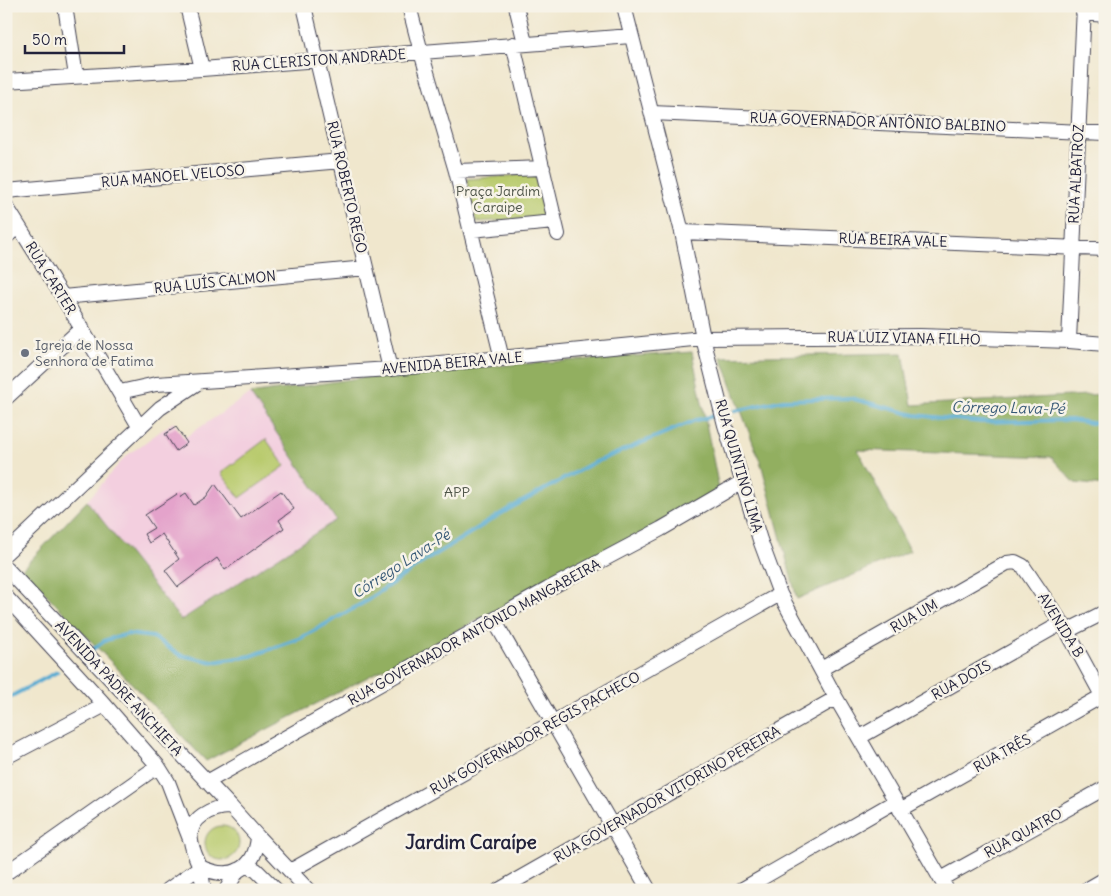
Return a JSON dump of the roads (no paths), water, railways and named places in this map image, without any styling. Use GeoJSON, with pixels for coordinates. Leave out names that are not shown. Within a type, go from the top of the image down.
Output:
{"type":"FeatureCollection","features":[{"type":"Feature","properties":{"kind":"street"},"geometry":{"type":"LineString","coordinates":[[65,6],[76,76]]}},
{"type":"Feature","properties":{"kind":"street"},"geometry":{"type":"LineString","coordinates":[[186,6],[202,69]]}},
{"type":"Feature","properties":{"kind":"street","name":"RUA ROBERTO REGO"},"geometry":{"type":"LineString","coordinates":[[304,6],[390,369]]}},
{"type":"Feature","properties":{"kind":"street"},"geometry":{"type":"LineString","coordinates":[[410,6],[421,52],[456,171],[502,359]]}},
{"type":"Feature","properties":{"kind":"street"},"geometry":{"type":"LineString","coordinates":[[470,230],[556,228],[519,44],[516,6]]}},
{"type":"Feature","properties":{"kind":"street","name":"RUA QUINTINO LIMA"},"geometry":{"type":"LineString","coordinates":[[624,6],[682,232],[704,338],[742,482],[760,540],[780,594],[836,698],[944,884]]}},
{"type":"Feature","properties":{"kind":"street"},"geometry":{"type":"LineString","coordinates":[[1084,10],[1105,15]]}},
{"type":"Feature","properties":{"kind":"street","name":"RUA ALBATROZ"},"geometry":{"type":"LineString","coordinates":[[1069,341],[1084,10]]}},
{"type":"Feature","properties":{"kind":"street","name":"RUA CLERISTON ANDRADE"},"geometry":{"type":"LineString","coordinates":[[6,82],[631,36]]}},
{"type":"Feature","properties":{"kind":"street","name":"RUA GOVERNADOR ANTÔNIO BALBINO"},"geometry":{"type":"LineString","coordinates":[[652,113],[1105,133]]}},
{"type":"Feature","properties":{"kind":"street","name":"RUA MANOEL VELOSO"},"geometry":{"type":"LineString","coordinates":[[6,191],[341,161]]}},
{"type":"Feature","properties":{"kind":"street"},"geometry":{"type":"LineString","coordinates":[[456,171],[543,168]]}},
{"type":"Feature","properties":{"kind":"street","name":"RUA CARTER"},"geometry":{"type":"LineString","coordinates":[[6,206],[82,328],[140,428]]}},
{"type":"Feature","properties":{"kind":"street"},"geometry":{"type":"LineString","coordinates":[[6,236],[18,226]]}},
{"type":"Feature","properties":{"kind":"street","name":"RUA BEIRA VALE"},"geometry":{"type":"LineString","coordinates":[[682,232],[1105,249]]}},
{"type":"Feature","properties":{"kind":"street","name":"RUA LUÍS CALMON"},"geometry":{"type":"LineString","coordinates":[[63,297],[366,268]]}},
{"type":"Feature","properties":{"kind":"street"},"geometry":{"type":"LineString","coordinates":[[6,398],[82,328]]}},
{"type":"Feature","properties":{"kind":"street","name":"RUA LUIZ VIANA FILHO"},"geometry":{"type":"LineString","coordinates":[[704,338],[920,336],[1105,344]]}},
{"type":"Feature","properties":{"kind":"street","name":"AVENIDA BEIRA VALE"},"geometry":{"type":"LineString","coordinates":[[120,392],[156,384],[390,369],[704,338]]}},
{"type":"Feature","properties":{"kind":"street"},"geometry":{"type":"LineString","coordinates":[[6,553],[169,401],[199,381]]}},
{"type":"Feature","properties":{"kind":"street","name":"RUA GOVERNADOR ANTÔNIO MANGABEIRA"},"geometry":{"type":"LineString","coordinates":[[207,782],[548,589],[661,529],[742,482]]}},
{"type":"Feature","properties":{"kind":"street","name":"AVENIDA B"},"geometry":{"type":"LineString","coordinates":[[1007,563],[1015,562],[1023,566],[1065,627],[1104,698]]}},
{"type":"Feature","properties":{"kind":"street","name":"RUA UM"},"geometry":{"type":"LineString","coordinates":[[821,669],[1007,563]]}},
{"type":"Feature","properties":{"kind":"street","name":"AVENIDA PADRE ANCHIETA"},"geometry":{"type":"LineString","coordinates":[[6,568],[308,890]]}},
{"type":"Feature","properties":{"kind":"street","name":"RUA GOVERNADOR REGIS PACHECO"},"geometry":{"type":"LineString","coordinates":[[290,871],[780,594]]}},
{"type":"Feature","properties":{"kind":"street","name":"AVENIDA PADRE ANCHIETA"},"geometry":{"type":"LineString","coordinates":[[6,597],[12,613],[106,705],[158,766],[168,782],[190,839],[200,867],[204,890]]}},
{"type":"Feature","properties":{"kind":"street","name":"RUA DOIS"},"geometry":{"type":"LineString","coordinates":[[860,737],[1065,627],[1105,612]]}},
{"type":"Feature","properties":{"kind":"street"},"geometry":{"type":"LineString","coordinates":[[494,620],[649,890]]}},
{"type":"Feature","properties":{"kind":"street","name":"RUA GOVERNADOR VITORINO PEREIRA"},"geometry":{"type":"LineString","coordinates":[[499,890],[836,698]]}},
{"type":"Feature","properties":{"kind":"street","name":"RUA TRÊS"},"geometry":{"type":"LineString","coordinates":[[741,890],[898,805],[1104,698]]}},
{"type":"Feature","properties":{"kind":"street"},"geometry":{"type":"LineString","coordinates":[[6,757],[106,705]]}},
{"type":"Feature","properties":{"kind":"street"},"geometry":{"type":"LineString","coordinates":[[6,873],[158,766]]}},
{"type":"Feature","properties":{"kind":"street","name":"RUA QUATRO"},"geometry":{"type":"LineString","coordinates":[[944,884],[1105,788]]}},
{"type":"Feature","properties":{"kind":"street"},"geometry":{"type":"LineString","coordinates":[[190,839],[196,821],[205,813],[223,806],[231,807]]}},
{"type":"Feature","properties":{"kind":"street"},"geometry":{"type":"LineString","coordinates":[[226,890],[242,868],[255,855],[258,837]]}},
{"type":"Feature","properties":{"kind":"street"},"geometry":{"type":"LineString","coordinates":[[168,890],[200,867],[221,874],[233,873],[242,868],[256,870],[276,890]]}},
{"type":"Feature","properties":{"kind":"street"},"geometry":{"type":"LineString","coordinates":[[1086,890],[1105,879]]}},
{"type":"Feature","properties":{"kind":"waterway","name":"Córrego Lava-Pé"},"geometry":{"type":"LineString","coordinates":[[735,411],[783,400],[850,398],[915,415],[981,422],[1071,420],[1105,425]]}},
{"type":"Feature","properties":{"kind":"waterway","name":"Córrego Lava-Pé"},"geometry":{"type":"LineString","coordinates":[[93,649],[106,640],[128,634],[153,637],[180,655],[213,662],[251,656],[301,638],[363,603],[417,566],[507,510],[591,464],[696,420],[714,416]]}},
{"type":"Feature","properties":{"kind":"waterway","name":"Córrego Lava-Pé"},"geometry":{"type":"LineString","coordinates":[[6,699],[57,672]]}},
{"type":"Feature","properties":{"kind":"place","name":"Igreja de Nossa Senhora de Fatima"},"geometry":{"type":"Point","coordinates":[25,353]}},
{"type":"Feature","properties":{"kind":"district","name":"Jardim Caraípe"},"geometry":{"type":"Point","coordinates":[471,842]}},
{"type":"Feature","properties":{"kind":"park label","name":"Praça Jardim Caraipe"},"geometry":{"type":"Point","coordinates":[498,200]}},
{"type":"Feature","properties":{"kind":"park label","name":"APP"},"geometry":{"type":"Point","coordinates":[457,492]}}]}
